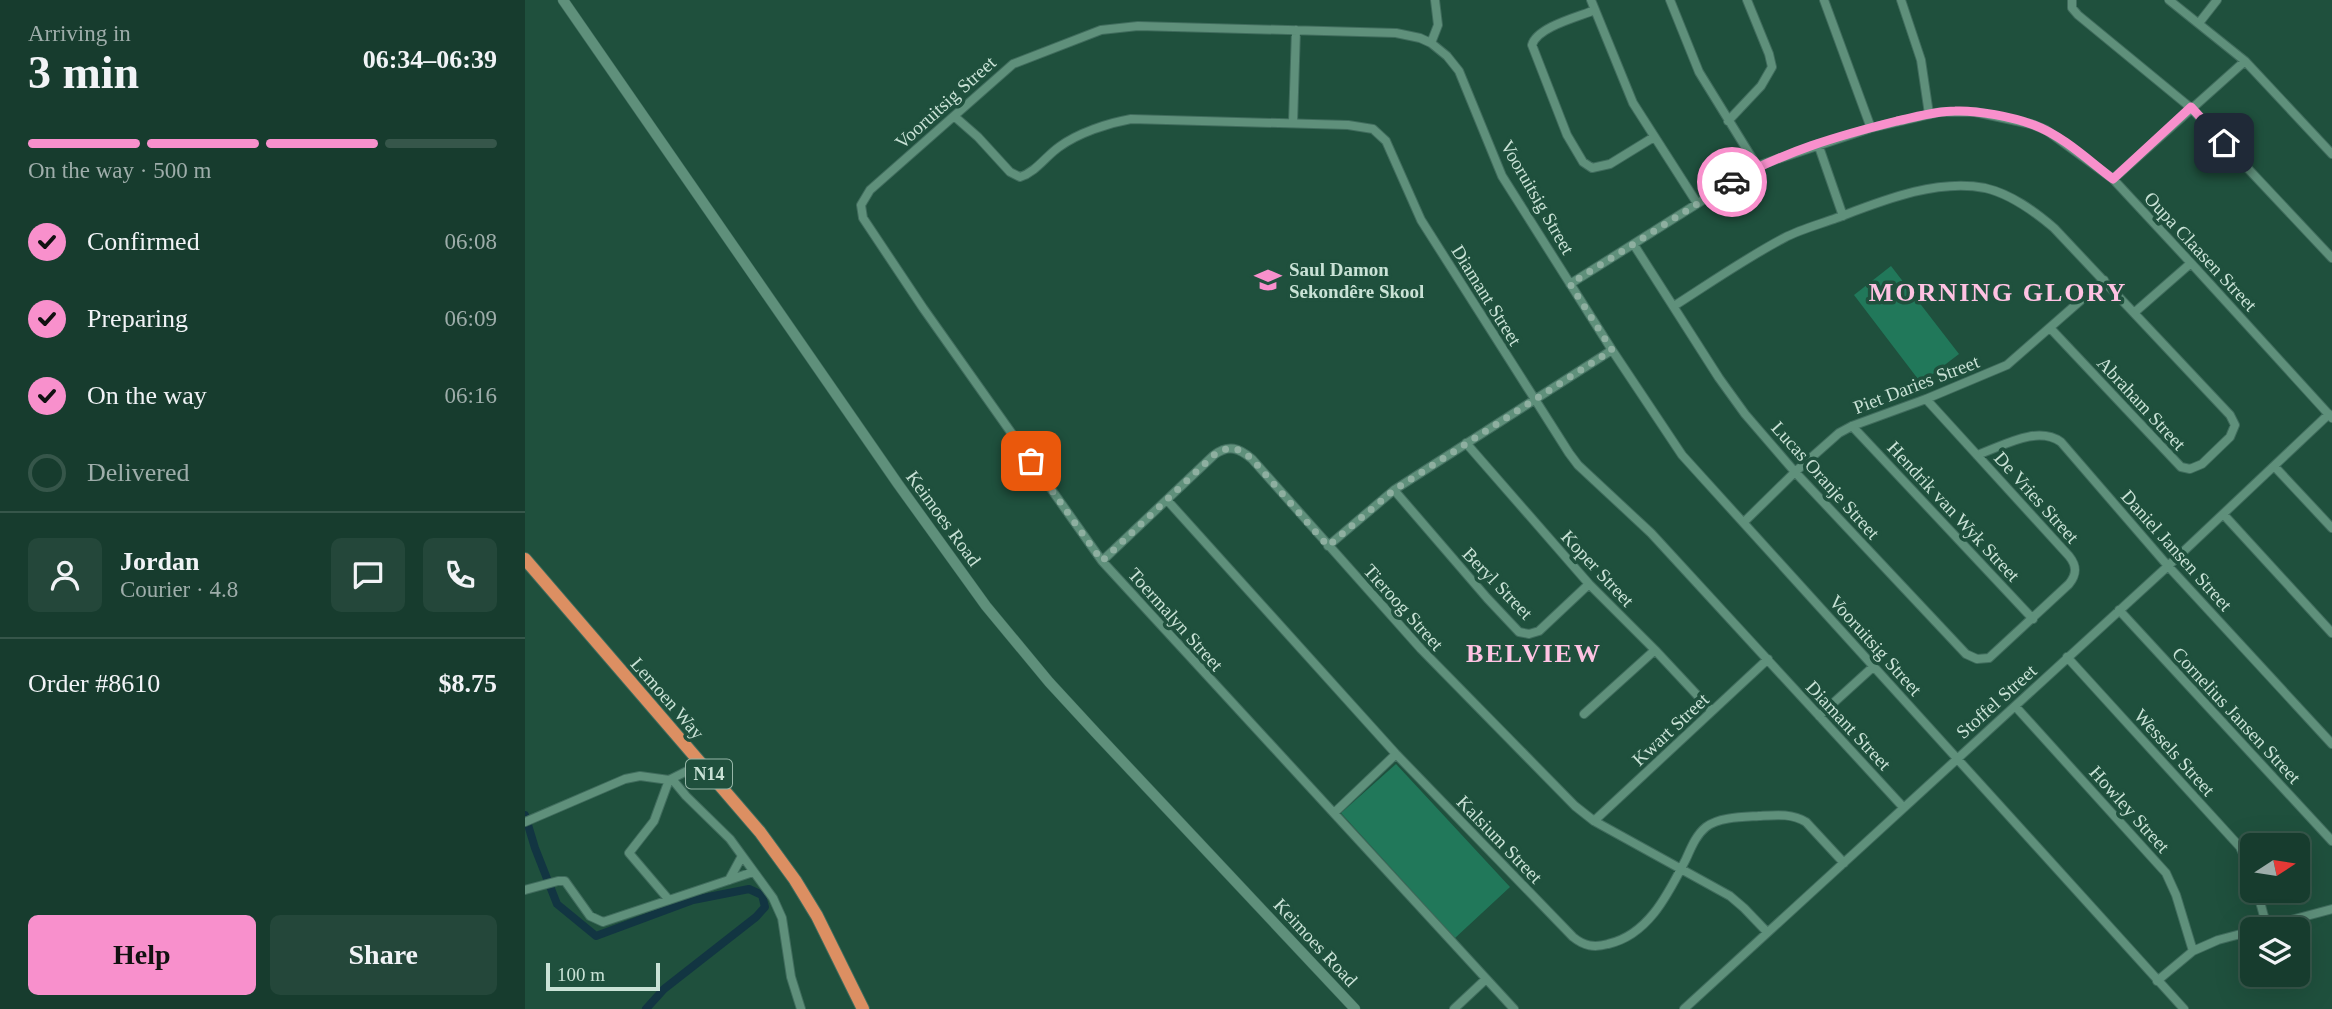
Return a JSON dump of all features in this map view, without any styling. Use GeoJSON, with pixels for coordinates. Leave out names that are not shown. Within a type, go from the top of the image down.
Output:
{"type":"FeatureCollection","features":[{"type":"Feature","properties":{"kind":"highway","name":"Lemoen Way"},"geometry":{"type":"LineString","coordinates":[[525,559],[760,832],[795,880],[834,948],[863,1009]]}},
{"type":"Feature","properties":{"kind":"street","name":"Keimoes Road"},"geometry":{"type":"LineString","coordinates":[[563,0],[898,484],[986,606],[1069,704],[1355,1009]]}},
{"type":"Feature","properties":{"kind":"street"},"geometry":{"type":"LineString","coordinates":[[1431,43],[1438,25],[1435,0]]}},
{"type":"Feature","properties":{"kind":"street"},"geometry":{"type":"LineString","coordinates":[[1591,0],[1633,103],[1697,203]]}},
{"type":"Feature","properties":{"kind":"street"},"geometry":{"type":"LineString","coordinates":[[1671,0],[1699,72],[1757,166]]}},
{"type":"Feature","properties":{"kind":"street"},"geometry":{"type":"LineString","coordinates":[[1728,121],[1761,86],[1772,67],[1747,0]]}},
{"type":"Feature","properties":{"kind":"street"},"geometry":{"type":"LineString","coordinates":[[1823,0],[1871,128]]}},
{"type":"Feature","properties":{"kind":"street"},"geometry":{"type":"LineString","coordinates":[[1901,0],[1921,60],[1929,114]]}},
{"type":"Feature","properties":{"kind":"street"},"geometry":{"type":"LineString","coordinates":[[2072,0],[2072,8],[2078,15],[2191,107],[2332,258]]}},
{"type":"Feature","properties":{"kind":"street"},"geometry":{"type":"LineString","coordinates":[[2169,0],[2245,61],[2332,154]]}},
{"type":"Feature","properties":{"kind":"street"},"geometry":{"type":"LineString","coordinates":[[2199,23],[2217,0]]}},
{"type":"Feature","properties":{"kind":"street"},"geometry":{"type":"LineString","coordinates":[[1595,10],[1543,31],[1533,39],[1532,45],[1567,135],[1583,162],[1592,168],[1610,164],[1654,138]]}},
{"type":"Feature","properties":{"kind":"street","name":"Vooruitsig Street"},"geometry":{"type":"LineString","coordinates":[[861,213],[863,200],[870,190],[1013,64],[1078,37],[1110,28],[1138,26],[1396,33],[1431,43],[1447,56],[1459,71],[1502,176],[1682,455],[2184,1009]]}},
{"type":"Feature","properties":{"kind":"street"},"geometry":{"type":"LineString","coordinates":[[1293,123],[1296,30]]}},
{"type":"Feature","properties":{"kind":"street"},"geometry":{"type":"LineString","coordinates":[[2113,179],[2245,61]]}},
{"type":"Feature","properties":{"kind":"street","name":"Oupa Claasen Street"},"geometry":{"type":"LineString","coordinates":[[1570,284],[1757,166],[1871,128],[1929,114],[1975,112],[2031,124],[2062,141],[2113,179],[2330,416]]}},
{"type":"Feature","properties":{"kind":"street","name":"Diamant Street"},"geometry":{"type":"LineString","coordinates":[[954,116],[978,137],[1010,172],[1020,177],[1034,169],[1063,144],[1131,119],[1363,126],[1381,134],[1389,145],[1421,220],[1578,465],[1651,533],[1903,807]]}},
{"type":"Feature","properties":{"kind":"street"},"geometry":{"type":"LineString","coordinates":[[1818,144],[1843,216]]}},
{"type":"Feature","properties":{"kind":"street"},"geometry":{"type":"LineString","coordinates":[[1674,306],[1780,240],[1886,201],[1938,188],[1985,188],[2001,193],[2038,215],[2055,228],[2135,312],[2191,263]]}},
{"type":"Feature","properties":{"kind":"street","name":"Toermalyn Street"},"geometry":{"type":"LineString","coordinates":[[861,213],[923,308],[1102,561],[1514,1009]]}},
{"type":"Feature","properties":{"kind":"street","name":"Lucas Oranje Street"},"geometry":{"type":"LineString","coordinates":[[1634,244],[1738,405],[1795,472],[1970,657],[1989,658],[2032,619]]}},
{"type":"Feature","properties":{"kind":"street","name":"Piet Daries Street"},"geometry":{"type":"LineString","coordinates":[[1744,522],[1834,437],[1852,426],[2007,365],[2104,280]]}},
{"type":"Feature","properties":{"kind":"street","name":"Abraham Street"},"geometry":{"type":"LineString","coordinates":[[2051,328],[2181,467],[2190,468],[2202,464],[2230,437],[2235,425],[2230,415],[2135,312]]}},
{"type":"Feature","properties":{"kind":"street"},"geometry":{"type":"LineString","coordinates":[[1328,546],[1394,490],[1612,350]]}},
{"type":"Feature","properties":{"kind":"street","name":"De Vries Street"},"geometry":{"type":"LineString","coordinates":[[1926,399],[2074,562],[2073,579],[2032,619]]}},
{"type":"Feature","properties":{"kind":"street","name":"Stoffel Street"},"geometry":{"type":"LineString","coordinates":[[1684,1009],[2330,416]]}},
{"type":"Feature","properties":{"kind":"street","name":"Hendrik van Wyk Street"},"geometry":{"type":"LineString","coordinates":[[1852,426],[2032,619]]}},
{"type":"Feature","properties":{"kind":"street","name":"Daniel Jansen Street"},"geometry":{"type":"LineString","coordinates":[[1977,455],[2032,436],[2052,435],[2061,442],[2168,566],[2332,744]]}},
{"type":"Feature","properties":{"kind":"street","name":"Koper Street"},"geometry":{"type":"LineString","coordinates":[[1466,443],[1589,584],[1712,711]]}},
{"type":"Feature","properties":{"kind":"street","name":"Tieroog Street"},"geometry":{"type":"LineString","coordinates":[[1102,561],[1218,452],[1236,448],[1252,459],[1454,684],[1575,806],[1594,821],[1739,902],[1767,932]]}},
{"type":"Feature","properties":{"kind":"street"},"geometry":{"type":"LineString","coordinates":[[2275,467],[2332,528]]}},
{"type":"Feature","properties":{"kind":"street","name":"Beryl Street"},"geometry":{"type":"LineString","coordinates":[[1394,490],[1519,632],[1529,634],[1539,631],[1589,584]]}},
{"type":"Feature","properties":{"kind":"street","name":"Kalsium Street"},"geometry":{"type":"LineString","coordinates":[[1167,499],[1396,754],[1583,945],[1603,946],[1616,942],[1643,924],[1659,907],[1694,842],[1710,824],[1755,816],[1784,815],[1802,819],[1844,863]]}},
{"type":"Feature","properties":{"kind":"street"},"geometry":{"type":"LineString","coordinates":[[2224,515],[2332,633]]}},
{"type":"Feature","properties":{"kind":"street","name":"Cornelius Jansen Street"},"geometry":{"type":"LineString","coordinates":[[2119,610],[2332,841]]}},
{"type":"Feature","properties":{"kind":"street"},"geometry":{"type":"LineString","coordinates":[[1584,714],[1655,650]]}},
{"type":"Feature","properties":{"kind":"street","name":"Wessels Street"},"geometry":{"type":"LineString","coordinates":[[2067,657],[2240,847]]}},
{"type":"Feature","properties":{"kind":"street","name":"Kwart Street"},"geometry":{"type":"LineString","coordinates":[[1594,821],[1768,660]]}},
{"type":"Feature","properties":{"kind":"street"},"geometry":{"type":"LineString","coordinates":[[1819,716],[1874,666]]}},
{"type":"Feature","properties":{"kind":"street","name":"Howley Street"},"geometry":{"type":"LineString","coordinates":[[2015,706],[2166,873],[2176,895],[2193,951]]}},
{"type":"Feature","properties":{"kind":"street"},"geometry":{"type":"LineString","coordinates":[[1334,813],[1396,754]]}},
{"type":"Feature","properties":{"kind":"street"},"geometry":{"type":"LineString","coordinates":[[525,822],[625,779],[640,776],[671,779],[701,765]]}},
{"type":"Feature","properties":{"kind":"street"},"geometry":{"type":"LineString","coordinates":[[671,779],[723,831],[773,898],[782,918],[791,977],[801,1009]]}},
{"type":"Feature","properties":{"kind":"street"},"geometry":{"type":"LineString","coordinates":[[669,901],[629,853],[654,821],[671,779]]}},
{"type":"Feature","properties":{"kind":"street"},"geometry":{"type":"LineString","coordinates":[[729,880],[742,856]]}},
{"type":"Feature","properties":{"kind":"street"},"geometry":{"type":"LineString","coordinates":[[525,890],[558,881],[567,883],[590,916],[599,922],[753,872]]}},
{"type":"Feature","properties":{"kind":"street"},"geometry":{"type":"LineString","coordinates":[[2303,917],[2332,909]]}},
{"type":"Feature","properties":{"kind":"street"},"geometry":{"type":"LineString","coordinates":[[2157,981],[2193,951],[2240,934]]}},
{"type":"Feature","properties":{"kind":"street"},"geometry":{"type":"LineString","coordinates":[[1454,1009],[1486,979]]}},
{"type":"Feature","properties":{"kind":"green space"},"geometry":{"type":"Polygon","coordinates":[[[1891,266],[1959,354],[1921,383],[1854,295],[1891,266]]]}},
{"type":"Feature","properties":{"kind":"green space"},"geometry":{"type":"Polygon","coordinates":[[[1396,764],[1510,887],[1455,938],[1341,813],[1396,764]]]}},
{"type":"Feature","properties":{"kind":"waterway"},"geometry":{"type":"LineString","coordinates":[[525,815],[557,904],[596,936],[693,900],[749,889],[762,895],[765,907],[756,917],[664,989],[646,1009]]}},
{"type":"Feature","properties":{"kind":"way so far"},"geometry":{"type":"LineString","coordinates":[[1031,461],[1102,561],[1214,455],[1227,448],[1236,448],[1252,459],[1328,546],[1394,490],[1612,350],[1570,284],[1732,182]]}},
{"type":"Feature","properties":{"kind":"place","name":"Saul Damon Sekondêre Skool"},"geometry":{"type":"Point","coordinates":[1268,280]}},
{"type":"Feature","properties":{"kind":"district","name":"MORNING GLORY"},"geometry":{"type":"Point","coordinates":[1998,292]}},
{"type":"Feature","properties":{"kind":"district","name":"BELVIEW"},"geometry":{"type":"Point","coordinates":[1534,653]}},
{"type":"Feature","properties":{"kind":"route"},"geometry":{"type":"LineString","coordinates":[[1732,182],[1757,166],[1818,144],[1929,114],[1956,111],[2017,120],[2046,130],[2113,179],[2191,107],[2224,143]]}}]}
